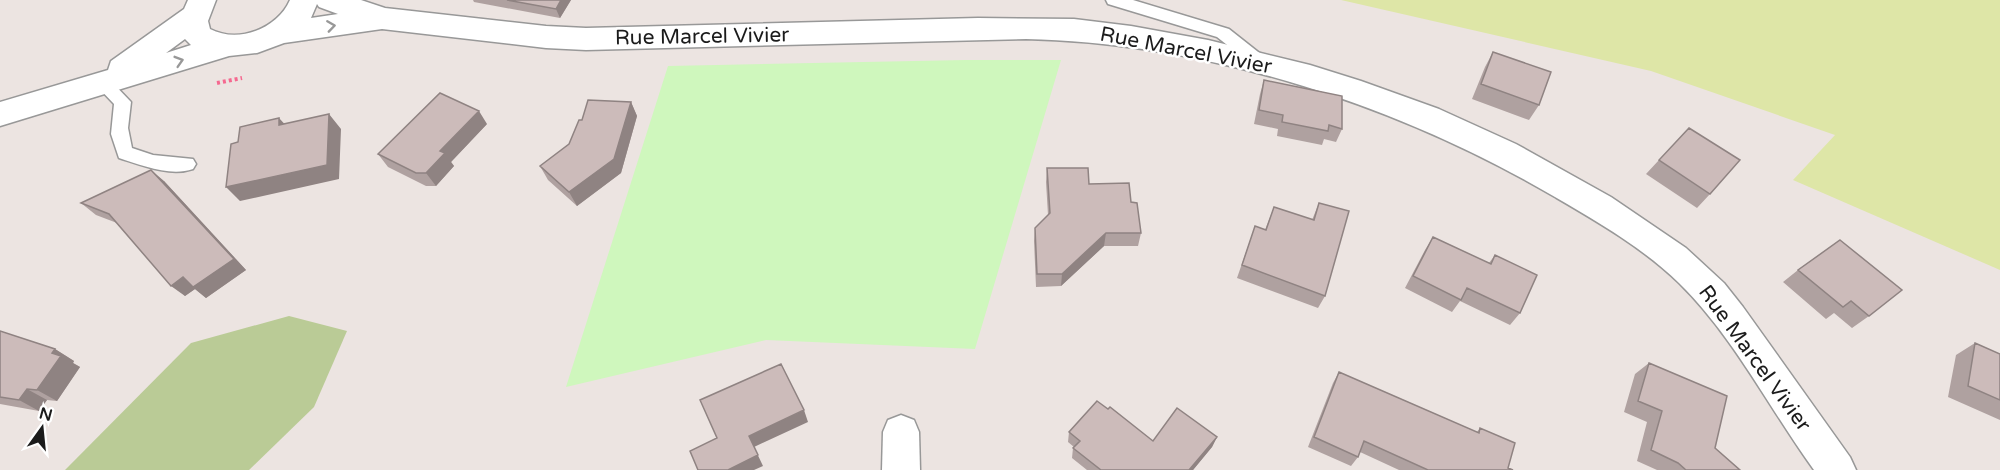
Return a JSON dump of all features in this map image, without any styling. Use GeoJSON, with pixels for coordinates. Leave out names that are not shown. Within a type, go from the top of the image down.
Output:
{"type":"FeatureCollection","features":[{"type":"Feature","properties":{"kind":"street"},"geometry":{"type":"LineString","coordinates":[[0,114],[223,47],[250,45],[278,33],[294,20],[304,0]]}},
{"type":"Feature","properties":{"kind":"street","name":"Rue Marcel Vivier"},"geometry":{"type":"LineString","coordinates":[[329,0],[384,19],[546,37],[586,39],[982,29],[1071,30],[1131,36],[1261,63],[1380,98],[1438,120],[1492,145],[1592,202],[1639,233],[1688,270],[1718,301],[1837,470]]}},
{"type":"Feature","properties":{"kind":"street"},"geometry":{"type":"LineString","coordinates":[[199,5],[195,31],[205,42],[223,47]]}},
{"type":"Feature","properties":{"kind":"street"},"geometry":{"type":"LineString","coordinates":[[102,83],[199,5]]}},
{"type":"Feature","properties":{"kind":"street","name":"Rue Marcel Vivier"},"geometry":{"type":"LineString","coordinates":[[278,33],[384,19]]}},
{"type":"Feature","properties":{"kind":"street"},"geometry":{"type":"LineString","coordinates":[[901,432],[901,470]]}},
{"type":"Feature","properties":{"kind":"lane"},"geometry":{"type":"LineString","coordinates":[[1114,0],[1223,33],[1261,63]]}},
{"type":"Feature","properties":{"kind":"lane"},"geometry":{"type":"LineString","coordinates":[[102,83],[123,102],[118,122],[119,141],[125,153],[153,162],[187,164]]}},
{"type":"Feature","properties":{"kind":"path"},"geometry":{"type":"LineString","coordinates":[[208,84],[245,77]]}},
{"type":"Feature","properties":{"kind":"green space"},"geometry":{"type":"Polygon","coordinates":[[[1341,0],[2000,0],[2000,270],[1793,180],[1835,135],[1651,71],[1341,0]]]}},
{"type":"Feature","properties":{"kind":"green space"},"geometry":{"type":"Polygon","coordinates":[[[1061,60],[975,349],[766,340],[566,387],[668,66],[1061,60]]]}},
{"type":"Feature","properties":{"kind":"green space"},"geometry":{"type":"Polygon","coordinates":[[[289,316],[347,331],[314,407],[249,470],[65,470],[191,343],[289,316]]]}},
{"type":"Feature","properties":{"kind":"building"},"geometry":{"type":"Polygon","coordinates":[[[507,0],[561,0],[556,9],[507,0]]]}},
{"type":"Feature","properties":{"kind":"building"},"geometry":{"type":"Polygon","coordinates":[[[1493,52],[1551,72],[1539,105],[1481,84],[1493,52]]]}},
{"type":"Feature","properties":{"kind":"building"},"geometry":{"type":"Polygon","coordinates":[[[1264,80],[1342,96],[1342,129],[1329,125],[1328,131],[1282,122],[1283,115],[1259,110],[1264,80]]]}},
{"type":"Feature","properties":{"kind":"building"},"geometry":{"type":"Polygon","coordinates":[[[440,93],[479,111],[440,151],[445,153],[426,173],[416,173],[378,154],[440,93]]]}},
{"type":"Feature","properties":{"kind":"building"},"geometry":{"type":"Polygon","coordinates":[[[588,100],[631,102],[614,159],[569,192],[540,166],[569,144],[579,120],[582,120],[588,100]]]}},
{"type":"Feature","properties":{"kind":"building"},"geometry":{"type":"Polygon","coordinates":[[[329,114],[327,165],[226,187],[231,144],[238,142],[240,127],[279,118],[279,125],[329,114]]]}},
{"type":"Feature","properties":{"kind":"building"},"geometry":{"type":"Polygon","coordinates":[[[1689,128],[1740,160],[1710,194],[1659,160],[1689,128]]]}},
{"type":"Feature","properties":{"kind":"building"},"geometry":{"type":"Polygon","coordinates":[[[1047,168],[1088,168],[1089,184],[1129,183],[1131,202],[1137,203],[1141,233],[1106,233],[1062,274],[1037,274],[1035,228],[1050,213],[1047,168]]]}},
{"type":"Feature","properties":{"kind":"building"},"geometry":{"type":"Polygon","coordinates":[[[151,170],[234,259],[193,287],[183,277],[171,286],[109,214],[81,203],[151,170]]]}},
{"type":"Feature","properties":{"kind":"building"},"geometry":{"type":"Polygon","coordinates":[[[1319,203],[1349,211],[1325,296],[1242,265],[1255,226],[1266,230],[1274,207],[1314,220],[1319,203]]]}},
{"type":"Feature","properties":{"kind":"building"},"geometry":{"type":"Polygon","coordinates":[[[1433,237],[1491,264],[1495,255],[1537,275],[1520,313],[1467,288],[1461,300],[1413,276],[1433,237]]]}},
{"type":"Feature","properties":{"kind":"building"},"geometry":{"type":"Polygon","coordinates":[[[1840,240],[1902,290],[1869,316],[1851,301],[1843,307],[1798,270],[1840,240]]]}},
{"type":"Feature","properties":{"kind":"building"},"geometry":{"type":"Polygon","coordinates":[[[0,331],[55,349],[52,353],[61,356],[37,390],[27,389],[19,400],[0,397],[0,331]]]}},
{"type":"Feature","properties":{"kind":"building"},"geometry":{"type":"Polygon","coordinates":[[[1975,343],[2000,354],[2000,400],[1968,386],[1975,343]]]}},
{"type":"Feature","properties":{"kind":"building"},"geometry":{"type":"Polygon","coordinates":[[[1649,363],[1727,396],[1715,448],[1740,470],[1686,470],[1678,463],[1651,450],[1662,411],[1638,401],[1649,363]]]}},
{"type":"Feature","properties":{"kind":"building"},"geometry":{"type":"Polygon","coordinates":[[[781,364],[804,410],[749,436],[758,455],[728,470],[698,470],[690,451],[717,438],[700,400],[781,364]]]}},
{"type":"Feature","properties":{"kind":"building"},"geometry":{"type":"Polygon","coordinates":[[[1339,372],[1479,433],[1480,428],[1515,443],[1508,468],[1513,470],[1428,470],[1364,441],[1358,457],[1314,437],[1339,372]]]}},
{"type":"Feature","properties":{"kind":"building"},"geometry":{"type":"Polygon","coordinates":[[[1097,401],[1108,409],[1110,407],[1153,441],[1177,408],[1217,437],[1189,470],[1101,470],[1073,448],[1080,441],[1069,432],[1097,401]]]}}]}
